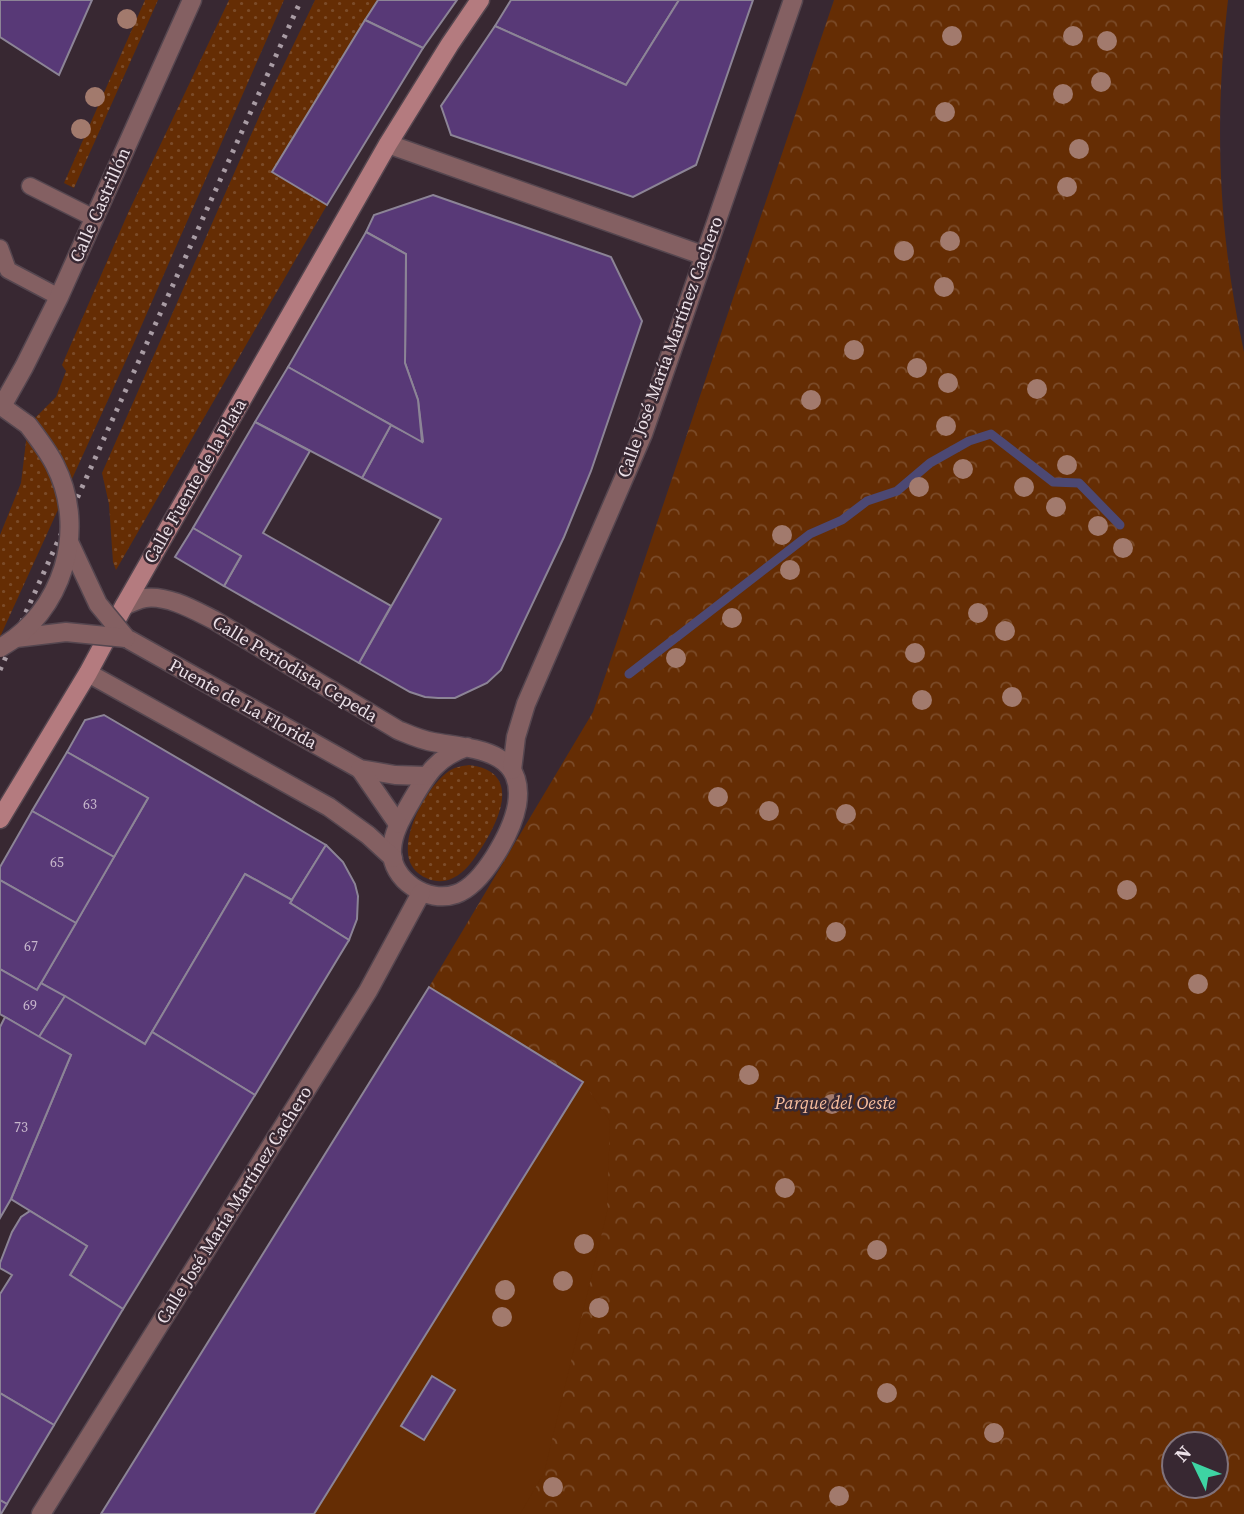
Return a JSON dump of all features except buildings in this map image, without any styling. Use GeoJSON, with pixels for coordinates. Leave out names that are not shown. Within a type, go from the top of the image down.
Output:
{"type":"FeatureCollection","features":[{"type":"Feature","properties":{"kind":"main road","name":"Calle Fuente de la Plata"},"geometry":{"type":"LineString","coordinates":[[0,819],[88,673],[388,144],[480,0]]}},
{"type":"Feature","properties":{"kind":"street","name":"Calle Castrillón"},"geometry":{"type":"LineString","coordinates":[[1,405],[59,297],[192,0]]}},
{"type":"Feature","properties":{"kind":"street","name":"Calle José María Martínez Cachero"},"geometry":{"type":"LineString","coordinates":[[512,770],[516,737],[526,704],[643,434],[793,0]]}},
{"type":"Feature","properties":{"kind":"street"},"geometry":{"type":"LineString","coordinates":[[388,144],[705,256]]}},
{"type":"Feature","properties":{"kind":"street"},"geometry":{"type":"LineString","coordinates":[[0,648],[33,622],[54,592],[70,544],[70,524],[64,488],[56,467],[44,445],[28,425],[1,405]]}},
{"type":"Feature","properties":{"kind":"street","name":"Puente de La Florida"},"geometry":{"type":"LineString","coordinates":[[70,544],[98,604],[126,638],[360,769],[395,775],[426,776]]}},
{"type":"Feature","properties":{"kind":"street","name":"Calle Periodista Cepeda"},"geometry":{"type":"LineString","coordinates":[[124,606],[145,598],[164,600],[190,609],[214,620],[398,730],[419,739],[467,747]]}},
{"type":"Feature","properties":{"kind":"street","name":"Puente de La Florida"},"geometry":{"type":"LineString","coordinates":[[16,638],[66,632],[126,638]]}},
{"type":"Feature","properties":{"kind":"street"},"geometry":{"type":"LineString","coordinates":[[88,673],[329,807],[368,835],[393,858]]}},
{"type":"Feature","properties":{"kind":"street"},"geometry":{"type":"LineString","coordinates":[[467,747],[494,754],[512,770],[517,791],[515,813],[488,867],[472,885],[453,895],[431,896],[421,893],[407,882],[396,868],[393,858],[392,848],[398,824],[426,776],[445,755],[467,747]]}},
{"type":"Feature","properties":{"kind":"street","name":"Puente de La Florida"},"geometry":{"type":"LineString","coordinates":[[360,769],[398,824]]}},
{"type":"Feature","properties":{"kind":"street","name":"Calle José María Martínez Cachero"},"geometry":{"type":"LineString","coordinates":[[41,1514],[368,991],[421,893]]}},
{"type":"Feature","properties":{"kind":"lane"},"geometry":{"type":"LineString","coordinates":[[30,186],[94,218]]}},
{"type":"Feature","properties":{"kind":"lane"},"geometry":{"type":"LineString","coordinates":[[0,248],[3,270],[59,297]]}},
{"type":"Feature","properties":{"kind":"green space"},"geometry":{"type":"Polygon","coordinates":[[[145,0],[158,0],[74,188],[64,183],[145,0]]]}},
{"type":"Feature","properties":{"kind":"green space"},"geometry":{"type":"Polygon","coordinates":[[[229,0],[284,0],[133,345],[0,637],[0,535],[21,483],[28,425],[56,397],[66,371],[62,365],[128,213],[229,0]]]}},
{"type":"Feature","properties":{"kind":"green space"},"geometry":{"type":"Polygon","coordinates":[[[315,0],[378,0],[272,172],[327,205],[116,570],[113,562],[109,504],[102,473],[262,110],[315,0]]]}},
{"type":"Feature","properties":{"kind":"green space","name":"Parque del Oeste"},"geometry":{"type":"Polygon","coordinates":[[[834,0],[1228,0],[1221,90],[1221,177],[1229,264],[1244,352],[1244,1514],[101,1514],[429,987],[593,712],[834,0]]]}},
{"type":"Feature","properties":{"kind":"green space"},"geometry":{"type":"Polygon","coordinates":[[[469,765],[486,769],[496,776],[501,786],[500,810],[489,836],[466,869],[448,880],[430,880],[418,873],[410,863],[409,835],[414,819],[440,779],[451,770],[469,765]]]}},
{"type":"Feature","properties":{"kind":"green space"},"geometry":{"type":"Polygon","coordinates":[[[429,987],[583,1082],[610,1121],[607,1212],[544,1473],[520,1514],[101,1514],[429,987]]]}},
{"type":"Feature","properties":{"kind":"waterway"},"geometry":{"type":"LineString","coordinates":[[629,674],[810,534],[842,520],[867,501],[897,491],[930,463],[969,441],[991,434],[1053,482],[1079,483],[1120,525]]}},
{"type":"Feature","properties":{"kind":"railway"},"geometry":{"type":"LineString","coordinates":[[0,670],[301,0]]}}]}
